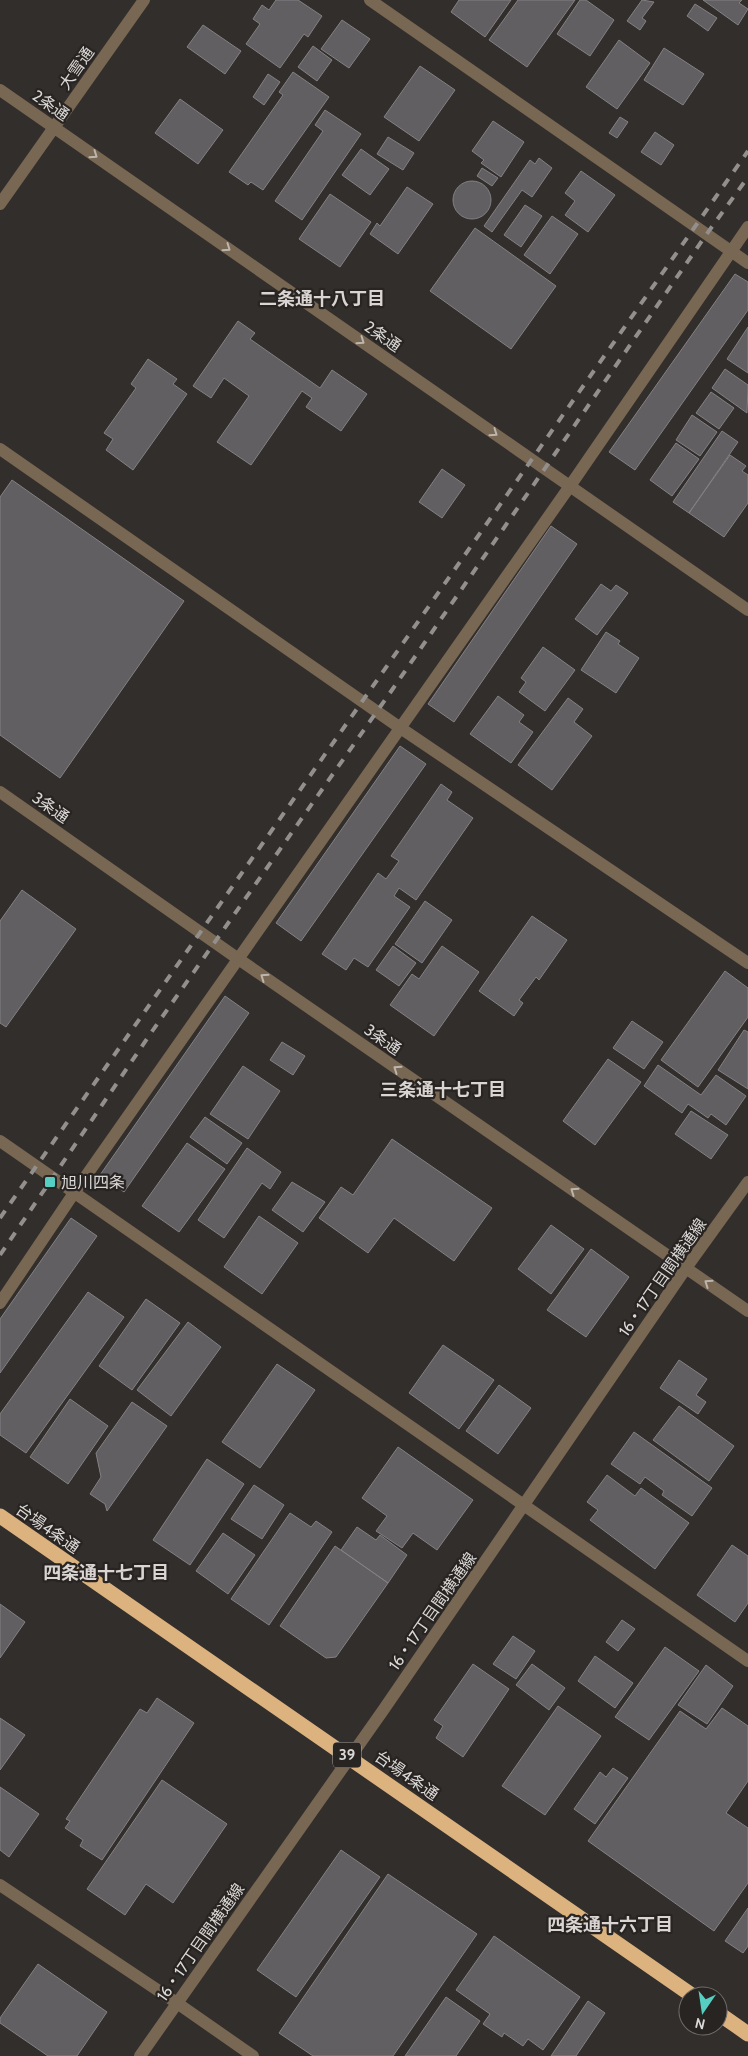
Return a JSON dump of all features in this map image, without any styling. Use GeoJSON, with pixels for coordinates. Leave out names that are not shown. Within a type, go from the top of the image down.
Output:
{"type":"FeatureCollection","features":[{"type":"Feature","properties":{"kind":"highway","name":"台場4条通"},"geometry":{"type":"LineString","coordinates":[[0,1516],[680,1986]]}},
{"type":"Feature","properties":{"kind":"highway"},"geometry":{"type":"LineString","coordinates":[[728,2020],[748,2034]]}},
{"type":"Feature","properties":{"kind":"street","name":"大雪通"},"geometry":{"type":"LineString","coordinates":[[0,204],[144,0]]}},
{"type":"Feature","properties":{"kind":"street"},"geometry":{"type":"LineString","coordinates":[[370,0],[748,263]]}},
{"type":"Feature","properties":{"kind":"street","name":"2条通"},"geometry":{"type":"LineString","coordinates":[[0,90],[748,610]]}},
{"type":"Feature","properties":{"kind":"street"},"geometry":{"type":"LineString","coordinates":[[0,1303],[237,958],[570,486],[748,227]]}},
{"type":"Feature","properties":{"kind":"street"},"geometry":{"type":"LineString","coordinates":[[0,449],[399,727],[748,963]]}},
{"type":"Feature","properties":{"kind":"street","name":"3条通"},"geometry":{"type":"LineString","coordinates":[[0,792],[748,1311]]}},
{"type":"Feature","properties":{"kind":"street"},"geometry":{"type":"LineString","coordinates":[[0,1140],[748,1661]]}},
{"type":"Feature","properties":{"kind":"street","name":"16・17丁目間横通線"},"geometry":{"type":"LineString","coordinates":[[140,2056],[525,1505],[686,1268],[748,1182]]}},
{"type":"Feature","properties":{"kind":"street"},"geometry":{"type":"LineString","coordinates":[[0,1884],[177,2002],[254,2056]]}},
{"type":"Feature","properties":{"kind":"building"},"geometry":{"type":"Polygon","coordinates":[[[276,0],[298,0],[322,16],[308,37],[304,34],[280,68],[246,44],[260,24],[253,19],[262,5],[269,10],[276,0]]]}},
{"type":"Feature","properties":{"kind":"building"},"geometry":{"type":"Polygon","coordinates":[[[459,0],[511,0],[485,37],[451,12],[459,0]]]}},
{"type":"Feature","properties":{"kind":"building"},"geometry":{"type":"Polygon","coordinates":[[[518,0],[575,0],[527,67],[489,40],[518,0]]]}},
{"type":"Feature","properties":{"kind":"building"},"geometry":{"type":"Polygon","coordinates":[[[580,0],[586,0],[614,20],[590,56],[557,34],[580,0]]]}},
{"type":"Feature","properties":{"kind":"building"},"geometry":{"type":"Polygon","coordinates":[[[642,0],[654,2],[642,18],[646,21],[640,30],[627,21],[642,0]]]}},
{"type":"Feature","properties":{"kind":"building"},"geometry":{"type":"Polygon","coordinates":[[[703,0],[742,0],[739,3],[748,9],[738,25],[703,0]]]}},
{"type":"Feature","properties":{"kind":"building"},"geometry":{"type":"Polygon","coordinates":[[[695,4],[717,18],[708,31],[687,16],[695,4]]]}},
{"type":"Feature","properties":{"kind":"building"},"geometry":{"type":"Polygon","coordinates":[[[342,20],[370,39],[349,68],[321,49],[342,20]]]}},
{"type":"Feature","properties":{"kind":"building"},"geometry":{"type":"Polygon","coordinates":[[[203,25],[241,51],[225,74],[187,47],[203,25]]]}},
{"type":"Feature","properties":{"kind":"building"},"geometry":{"type":"Polygon","coordinates":[[[619,40],[650,63],[617,109],[586,87],[619,40]]]}},
{"type":"Feature","properties":{"kind":"building"},"geometry":{"type":"Polygon","coordinates":[[[313,46],[332,60],[317,81],[298,67],[313,46]]]}},
{"type":"Feature","properties":{"kind":"building"},"geometry":{"type":"Polygon","coordinates":[[[664,48],[704,74],[683,105],[644,80],[664,48]]]}},
{"type":"Feature","properties":{"kind":"building"},"geometry":{"type":"Polygon","coordinates":[[[420,66],[455,90],[419,141],[384,117],[420,66]]]}},
{"type":"Feature","properties":{"kind":"building"},"geometry":{"type":"Polygon","coordinates":[[[293,72],[329,97],[263,190],[251,182],[248,185],[229,172],[283,95],[279,92],[293,72]]]}},
{"type":"Feature","properties":{"kind":"building"},"geometry":{"type":"Polygon","coordinates":[[[268,74],[280,82],[264,105],[253,97],[268,74]]]}},
{"type":"Feature","properties":{"kind":"building"},"geometry":{"type":"Polygon","coordinates":[[[180,99],[223,130],[198,164],[155,133],[180,99]]]}},
{"type":"Feature","properties":{"kind":"building"},"geometry":{"type":"Polygon","coordinates":[[[325,110],[361,134],[302,220],[275,201],[323,131],[315,125],[325,110]]]}},
{"type":"Feature","properties":{"kind":"building"},"geometry":{"type":"Polygon","coordinates":[[[620,117],[628,122],[617,138],[609,133],[620,117]]]}},
{"type":"Feature","properties":{"kind":"building"},"geometry":{"type":"Polygon","coordinates":[[[493,121],[524,142],[501,177],[481,163],[484,160],[472,151],[493,121]]]}},
{"type":"Feature","properties":{"kind":"building"},"geometry":{"type":"Polygon","coordinates":[[[655,132],[674,145],[661,165],[641,152],[655,132]]]}},
{"type":"Feature","properties":{"kind":"building"},"geometry":{"type":"Polygon","coordinates":[[[388,137],[414,153],[403,170],[377,154],[388,137]]]}},
{"type":"Feature","properties":{"kind":"building"},"geometry":{"type":"Polygon","coordinates":[[[361,149],[389,169],[370,195],[342,175],[361,149]]]}},
{"type":"Feature","properties":{"kind":"building"},"geometry":{"type":"Polygon","coordinates":[[[539,158],[552,168],[532,197],[522,190],[492,232],[484,226],[530,160],[535,164],[539,158]]]}},
{"type":"Feature","properties":{"kind":"building"},"geometry":{"type":"Polygon","coordinates":[[[482,168],[498,178],[492,186],[477,176],[482,168]]]}},
{"type":"Feature","properties":{"kind":"building"},"geometry":{"type":"Polygon","coordinates":[[[581,171],[615,195],[588,232],[565,215],[575,201],[565,193],[581,171]]]}},
{"type":"Feature","properties":{"kind":"building"},"geometry":{"type":"Polygon","coordinates":[[[472,181],[485,187],[491,200],[485,213],[472,219],[459,213],[453,200],[459,187],[472,181]]]}},
{"type":"Feature","properties":{"kind":"building"},"geometry":{"type":"Polygon","coordinates":[[[407,187],[433,204],[398,254],[370,234],[377,223],[380,226],[407,187]]]}},
{"type":"Feature","properties":{"kind":"building"},"geometry":{"type":"Polygon","coordinates":[[[330,194],[371,222],[340,267],[299,239],[330,194]]]}},
{"type":"Feature","properties":{"kind":"building"},"geometry":{"type":"Polygon","coordinates":[[[525,205],[542,216],[521,247],[504,235],[525,205]]]}},
{"type":"Feature","properties":{"kind":"building"},"geometry":{"type":"Polygon","coordinates":[[[552,216],[578,234],[550,274],[524,255],[552,216]]]}},
{"type":"Feature","properties":{"kind":"building"},"geometry":{"type":"Polygon","coordinates":[[[475,228],[556,286],[511,349],[430,291],[475,228]]]}},
{"type":"Feature","properties":{"kind":"building"},"geometry":{"type":"Polygon","coordinates":[[[735,274],[748,282],[748,310],[635,470],[609,452],[735,274]]]}},
{"type":"Feature","properties":{"kind":"building"},"geometry":{"type":"Polygon","coordinates":[[[238,321],[255,333],[250,339],[320,388],[332,370],[367,394],[341,431],[306,407],[312,398],[302,391],[251,465],[217,442],[249,396],[224,378],[211,398],[193,386],[238,321]]]}},
{"type":"Feature","properties":{"kind":"building"},"geometry":{"type":"Polygon","coordinates":[[[748,327],[748,373],[727,359],[748,327]]]}},
{"type":"Feature","properties":{"kind":"building"},"geometry":{"type":"Polygon","coordinates":[[[148,359],[177,379],[173,384],[187,394],[133,470],[106,450],[113,439],[104,433],[136,388],[131,384],[148,359]]]}},
{"type":"Feature","properties":{"kind":"building"},"geometry":{"type":"Polygon","coordinates":[[[725,369],[748,385],[747,413],[712,388],[725,369]]]}},
{"type":"Feature","properties":{"kind":"building"},"geometry":{"type":"Polygon","coordinates":[[[711,392],[734,408],[719,429],[696,413],[711,392]]]}},
{"type":"Feature","properties":{"kind":"building"},"geometry":{"type":"Polygon","coordinates":[[[692,415],[717,432],[700,456],[676,440],[692,415]]]}},
{"type":"Feature","properties":{"kind":"building"},"geometry":{"type":"Polygon","coordinates":[[[722,431],[738,442],[689,513],[673,502],[722,431]]]}},
{"type":"Feature","properties":{"kind":"building"},"geometry":{"type":"Polygon","coordinates":[[[676,443],[699,459],[672,496],[650,480],[676,443]]]}},
{"type":"Feature","properties":{"kind":"building"},"geometry":{"type":"Polygon","coordinates":[[[730,455],[746,466],[742,471],[748,475],[748,503],[724,537],[689,513],[730,455]]]}},
{"type":"Feature","properties":{"kind":"building"},"geometry":{"type":"Polygon","coordinates":[[[442,469],[465,485],[442,518],[419,502],[442,469]]]}},
{"type":"Feature","properties":{"kind":"building"},"geometry":{"type":"Polygon","coordinates":[[[12,480],[184,601],[60,778],[0,735],[0,497],[12,480]]]}},
{"type":"Feature","properties":{"kind":"building"},"geometry":{"type":"Polygon","coordinates":[[[551,526],[577,544],[454,722],[428,704],[551,526]]]}},
{"type":"Feature","properties":{"kind":"building"},"geometry":{"type":"Polygon","coordinates":[[[601,584],[611,591],[616,585],[628,593],[597,635],[575,619],[601,584]]]}},
{"type":"Feature","properties":{"kind":"building"},"geometry":{"type":"Polygon","coordinates":[[[606,632],[620,641],[618,644],[639,658],[616,693],[581,670],[606,632]]]}},
{"type":"Feature","properties":{"kind":"building"},"geometry":{"type":"Polygon","coordinates":[[[543,647],[575,670],[545,711],[519,692],[526,682],[521,678],[543,647]]]}},
{"type":"Feature","properties":{"kind":"building"},"geometry":{"type":"Polygon","coordinates":[[[498,696],[524,715],[519,722],[533,732],[511,763],[470,734],[498,696]]]}},
{"type":"Feature","properties":{"kind":"building"},"geometry":{"type":"Polygon","coordinates":[[[568,698],[583,709],[574,722],[592,736],[552,790],[518,765],[568,698]]]}},
{"type":"Feature","properties":{"kind":"building"},"geometry":{"type":"Polygon","coordinates":[[[400,746],[426,764],[301,941],[276,923],[400,746]]]}},
{"type":"Feature","properties":{"kind":"building"},"geometry":{"type":"Polygon","coordinates":[[[441,784],[452,792],[447,800],[473,818],[416,900],[399,888],[394,896],[410,907],[368,967],[354,958],[346,970],[322,954],[378,873],[386,879],[399,861],[391,856],[441,784]]]}},
{"type":"Feature","properties":{"kind":"building"},"geometry":{"type":"Polygon","coordinates":[[[22,890],[76,929],[6,1027],[0,1023],[0,921],[22,890]]]}},
{"type":"Feature","properties":{"kind":"building"},"geometry":{"type":"Polygon","coordinates":[[[425,901],[452,920],[422,963],[395,944],[425,901]]]}},
{"type":"Feature","properties":{"kind":"building"},"geometry":{"type":"Polygon","coordinates":[[[532,916],[567,940],[539,980],[536,977],[519,1000],[523,1003],[514,1016],[479,991],[532,916]]]}},
{"type":"Feature","properties":{"kind":"building"},"geometry":{"type":"Polygon","coordinates":[[[393,946],[416,963],[399,986],[376,970],[393,946]]]}},
{"type":"Feature","properties":{"kind":"building"},"geometry":{"type":"Polygon","coordinates":[[[442,946],[479,972],[434,1036],[390,1005],[412,974],[419,979],[442,946]]]}},
{"type":"Feature","properties":{"kind":"building"},"geometry":{"type":"Polygon","coordinates":[[[725,971],[748,988],[748,1017],[698,1087],[661,1060],[725,971]]]}},
{"type":"Feature","properties":{"kind":"building"},"geometry":{"type":"Polygon","coordinates":[[[225,996],[249,1013],[124,1192],[100,1175],[225,996]]]}},
{"type":"Feature","properties":{"kind":"building"},"geometry":{"type":"Polygon","coordinates":[[[632,1021],[663,1042],[644,1069],[613,1048],[632,1021]]]}},
{"type":"Feature","properties":{"kind":"building"},"geometry":{"type":"Polygon","coordinates":[[[744,1030],[748,1032],[748,1089],[718,1070],[744,1030]]]}},
{"type":"Feature","properties":{"kind":"building"},"geometry":{"type":"Polygon","coordinates":[[[282,1042],[305,1056],[293,1075],[270,1060],[282,1042]]]}},
{"type":"Feature","properties":{"kind":"building"},"geometry":{"type":"Polygon","coordinates":[[[608,1059],[641,1082],[595,1145],[563,1121],[608,1059]]]}},
{"type":"Feature","properties":{"kind":"building"},"geometry":{"type":"Polygon","coordinates":[[[658,1065],[701,1095],[716,1075],[746,1096],[726,1125],[711,1114],[708,1118],[688,1104],[682,1113],[644,1086],[658,1065]]]}},
{"type":"Feature","properties":{"kind":"building"},"geometry":{"type":"Polygon","coordinates":[[[243,1066],[280,1091],[248,1139],[210,1114],[243,1066]]]}},
{"type":"Feature","properties":{"kind":"building"},"geometry":{"type":"Polygon","coordinates":[[[691,1111],[728,1135],[711,1159],[675,1134],[691,1111]]]}},
{"type":"Feature","properties":{"kind":"building"},"geometry":{"type":"Polygon","coordinates":[[[205,1117],[242,1143],[227,1164],[190,1137],[205,1117]]]}},
{"type":"Feature","properties":{"kind":"building"},"geometry":{"type":"Polygon","coordinates":[[[392,1139],[492,1208],[454,1261],[394,1218],[368,1253],[319,1218],[341,1187],[353,1195],[392,1139]]]}},
{"type":"Feature","properties":{"kind":"building"},"geometry":{"type":"Polygon","coordinates":[[[187,1143],[225,1169],[179,1232],[142,1206],[187,1143]]]}},
{"type":"Feature","properties":{"kind":"building"},"geometry":{"type":"Polygon","coordinates":[[[247,1148],[281,1172],[270,1189],[262,1183],[224,1238],[198,1220],[247,1148]]]}},
{"type":"Feature","properties":{"kind":"building"},"geometry":{"type":"Polygon","coordinates":[[[292,1182],[325,1202],[303,1232],[272,1210],[292,1182]]]}},
{"type":"Feature","properties":{"kind":"building"},"geometry":{"type":"Polygon","coordinates":[[[259,1216],[298,1243],[262,1294],[224,1267],[259,1216]]]}},
{"type":"Feature","properties":{"kind":"building"},"geometry":{"type":"Polygon","coordinates":[[[71,1218],[97,1236],[0,1373],[0,1319],[71,1218]]]}},
{"type":"Feature","properties":{"kind":"building"},"geometry":{"type":"Polygon","coordinates":[[[551,1225],[584,1249],[551,1294],[518,1269],[551,1225]]]}},
{"type":"Feature","properties":{"kind":"building"},"geometry":{"type":"Polygon","coordinates":[[[591,1249],[629,1277],[586,1337],[547,1310],[591,1249]]]}},
{"type":"Feature","properties":{"kind":"building"},"geometry":{"type":"Polygon","coordinates":[[[88,1292],[124,1317],[26,1453],[0,1435],[0,1414],[88,1292]]]}},
{"type":"Feature","properties":{"kind":"building"},"geometry":{"type":"Polygon","coordinates":[[[146,1299],[180,1323],[132,1390],[99,1366],[146,1299]]]}},
{"type":"Feature","properties":{"kind":"building"},"geometry":{"type":"Polygon","coordinates":[[[188,1322],[221,1347],[171,1416],[137,1390],[188,1322]]]}},
{"type":"Feature","properties":{"kind":"building"},"geometry":{"type":"Polygon","coordinates":[[[443,1345],[494,1380],[459,1429],[409,1393],[443,1345]]]}},
{"type":"Feature","properties":{"kind":"building"},"geometry":{"type":"Polygon","coordinates":[[[679,1360],[707,1379],[696,1395],[706,1402],[698,1414],[660,1388],[679,1360]]]}},
{"type":"Feature","properties":{"kind":"building"},"geometry":{"type":"Polygon","coordinates":[[[277,1364],[315,1390],[260,1468],[222,1442],[277,1364]]]}},
{"type":"Feature","properties":{"kind":"building"},"geometry":{"type":"Polygon","coordinates":[[[499,1385],[531,1408],[498,1454],[466,1431],[499,1385]]]}},
{"type":"Feature","properties":{"kind":"building"},"geometry":{"type":"Polygon","coordinates":[[[70,1399],[108,1426],[68,1484],[30,1457],[70,1399]]]}},
{"type":"Feature","properties":{"kind":"building"},"geometry":{"type":"Polygon","coordinates":[[[132,1402],[167,1426],[107,1511],[105,1504],[90,1494],[101,1477],[96,1453],[132,1402]]]}},
{"type":"Feature","properties":{"kind":"building"},"geometry":{"type":"Polygon","coordinates":[[[679,1406],[734,1446],[709,1481],[653,1440],[679,1406]]]}},
{"type":"Feature","properties":{"kind":"building"},"geometry":{"type":"Polygon","coordinates":[[[634,1432],[712,1488],[692,1516],[662,1495],[664,1491],[645,1477],[640,1484],[611,1464],[634,1432]]]}},
{"type":"Feature","properties":{"kind":"building"},"geometry":{"type":"Polygon","coordinates":[[[398,1447],[473,1500],[437,1550],[413,1533],[402,1548],[376,1531],[387,1516],[362,1498],[398,1447]]]}},
{"type":"Feature","properties":{"kind":"building"},"geometry":{"type":"Polygon","coordinates":[[[207,1459],[244,1484],[190,1565],[153,1540],[207,1459]]]}},
{"type":"Feature","properties":{"kind":"building"},"geometry":{"type":"Polygon","coordinates":[[[607,1475],[635,1496],[641,1488],[689,1523],[655,1569],[590,1520],[598,1510],[587,1502],[607,1475]]]}},
{"type":"Feature","properties":{"kind":"building"},"geometry":{"type":"Polygon","coordinates":[[[254,1485],[284,1505],[262,1539],[231,1519],[254,1485]]]}},
{"type":"Feature","properties":{"kind":"building"},"geometry":{"type":"Polygon","coordinates":[[[290,1513],[311,1527],[316,1521],[332,1532],[269,1625],[231,1599],[290,1513]]]}},
{"type":"Feature","properties":{"kind":"building"},"geometry":{"type":"Polygon","coordinates":[[[357,1527],[376,1540],[380,1535],[407,1555],[388,1583],[341,1550],[357,1527]]]}},
{"type":"Feature","properties":{"kind":"building"},"geometry":{"type":"Polygon","coordinates":[[[223,1533],[255,1555],[228,1594],[196,1571],[223,1533]]]}},
{"type":"Feature","properties":{"kind":"building"},"geometry":{"type":"Polygon","coordinates":[[[732,1545],[748,1556],[748,1603],[735,1622],[697,1595],[732,1545]]]}},
{"type":"Feature","properties":{"kind":"building"},"geometry":{"type":"Polygon","coordinates":[[[335,1546],[388,1583],[336,1657],[326,1658],[280,1626],[335,1546]]]}},
{"type":"Feature","properties":{"kind":"building"},"geometry":{"type":"Polygon","coordinates":[[[0,1604],[25,1622],[0,1658],[0,1604]]]}},
{"type":"Feature","properties":{"kind":"building"},"geometry":{"type":"Polygon","coordinates":[[[622,1620],[635,1629],[618,1651],[606,1642],[622,1620]]]}},
{"type":"Feature","properties":{"kind":"building"},"geometry":{"type":"Polygon","coordinates":[[[513,1636],[535,1651],[516,1679],[493,1664],[513,1636]]]}},
{"type":"Feature","properties":{"kind":"building"},"geometry":{"type":"Polygon","coordinates":[[[665,1647],[699,1671],[649,1740],[615,1717],[665,1647]]]}},
{"type":"Feature","properties":{"kind":"building"},"geometry":{"type":"Polygon","coordinates":[[[595,1656],[633,1683],[615,1708],[578,1681],[595,1656]]]}},
{"type":"Feature","properties":{"kind":"building"},"geometry":{"type":"Polygon","coordinates":[[[473,1664],[509,1689],[463,1757],[436,1738],[443,1726],[434,1720],[473,1664]]]}},
{"type":"Feature","properties":{"kind":"building"},"geometry":{"type":"Polygon","coordinates":[[[532,1664],[565,1688],[549,1710],[516,1685],[532,1664]]]}},
{"type":"Feature","properties":{"kind":"building"},"geometry":{"type":"Polygon","coordinates":[[[706,1665],[733,1686],[707,1724],[678,1705],[706,1665]]]}},
{"type":"Feature","properties":{"kind":"building"},"geometry":{"type":"Polygon","coordinates":[[[157,1698],[194,1723],[102,1860],[80,1846],[83,1840],[65,1828],[70,1821],[66,1819],[140,1709],[147,1713],[157,1698]]]}},
{"type":"Feature","properties":{"kind":"building"},"geometry":{"type":"Polygon","coordinates":[[[558,1706],[601,1736],[545,1815],[502,1786],[558,1706]]]}},
{"type":"Feature","properties":{"kind":"building"},"geometry":{"type":"Polygon","coordinates":[[[722,1708],[748,1726],[748,1781],[726,1813],[748,1828],[748,1883],[714,1931],[588,1841],[680,1711],[706,1729],[722,1708]]]}},
{"type":"Feature","properties":{"kind":"building"},"geometry":{"type":"Polygon","coordinates":[[[0,1718],[25,1735],[0,1770],[0,1718]]]}},
{"type":"Feature","properties":{"kind":"building"},"geometry":{"type":"Polygon","coordinates":[[[613,1768],[628,1778],[595,1824],[574,1809],[600,1772],[606,1777],[613,1768]]]}},
{"type":"Feature","properties":{"kind":"building"},"geometry":{"type":"Polygon","coordinates":[[[162,1780],[227,1824],[173,1903],[146,1884],[125,1915],[87,1889],[162,1780]]]}},
{"type":"Feature","properties":{"kind":"building"},"geometry":{"type":"Polygon","coordinates":[[[0,1787],[39,1814],[9,1857],[0,1850],[0,1787]]]}},
{"type":"Feature","properties":{"kind":"building"},"geometry":{"type":"Polygon","coordinates":[[[341,1850],[380,1877],[296,1997],[257,1970],[341,1850]]]}},
{"type":"Feature","properties":{"kind":"building"},"geometry":{"type":"Polygon","coordinates":[[[388,1874],[477,1934],[393,2056],[313,2056],[279,2033],[388,1874]]]}},
{"type":"Feature","properties":{"kind":"building"},"geometry":{"type":"Polygon","coordinates":[[[748,1908],[748,1946],[743,1953],[725,1941],[748,1908]]]}},
{"type":"Feature","properties":{"kind":"building"},"geometry":{"type":"Polygon","coordinates":[[[494,1936],[580,1997],[543,2050],[528,2039],[523,2046],[504,2033],[502,2037],[483,2024],[490,2014],[456,1990],[494,1936]]]}},
{"type":"Feature","properties":{"kind":"building"},"geometry":{"type":"Polygon","coordinates":[[[38,1964],[107,2012],[77,2056],[48,2056],[0,2023],[0,2018],[38,1964]]]}},
{"type":"Feature","properties":{"kind":"building"},"geometry":{"type":"Polygon","coordinates":[[[446,1997],[480,2021],[456,2056],[405,2056],[446,1997]]]}},
{"type":"Feature","properties":{"kind":"building"},"geometry":{"type":"Polygon","coordinates":[[[588,2001],[605,2013],[576,2056],[551,2056],[588,2001]]]}},
{"type":"Feature","properties":{"kind":"railway"},"geometry":{"type":"LineString","coordinates":[[0,1218],[748,151]]}},
{"type":"Feature","properties":{"kind":"railway"},"geometry":{"type":"LineString","coordinates":[[0,1255],[153,1030],[392,690],[748,177]]}},
{"type":"Feature","properties":{"kind":"place","name":"旭川四条"},"geometry":{"type":"Point","coordinates":[50,1182]}},
{"type":"Feature","properties":{"kind":"district","name":"二条通十八丁目"},"geometry":{"type":"Point","coordinates":[322,299]}},
{"type":"Feature","properties":{"kind":"district","name":"三条通十七丁目"},"geometry":{"type":"Point","coordinates":[443,1090]}},
{"type":"Feature","properties":{"kind":"district","name":"四条通十七丁目"},"geometry":{"type":"Point","coordinates":[106,1573]}},
{"type":"Feature","properties":{"kind":"district","name":"四条通十六丁目"},"geometry":{"type":"Point","coordinates":[610,1925]}}]}
